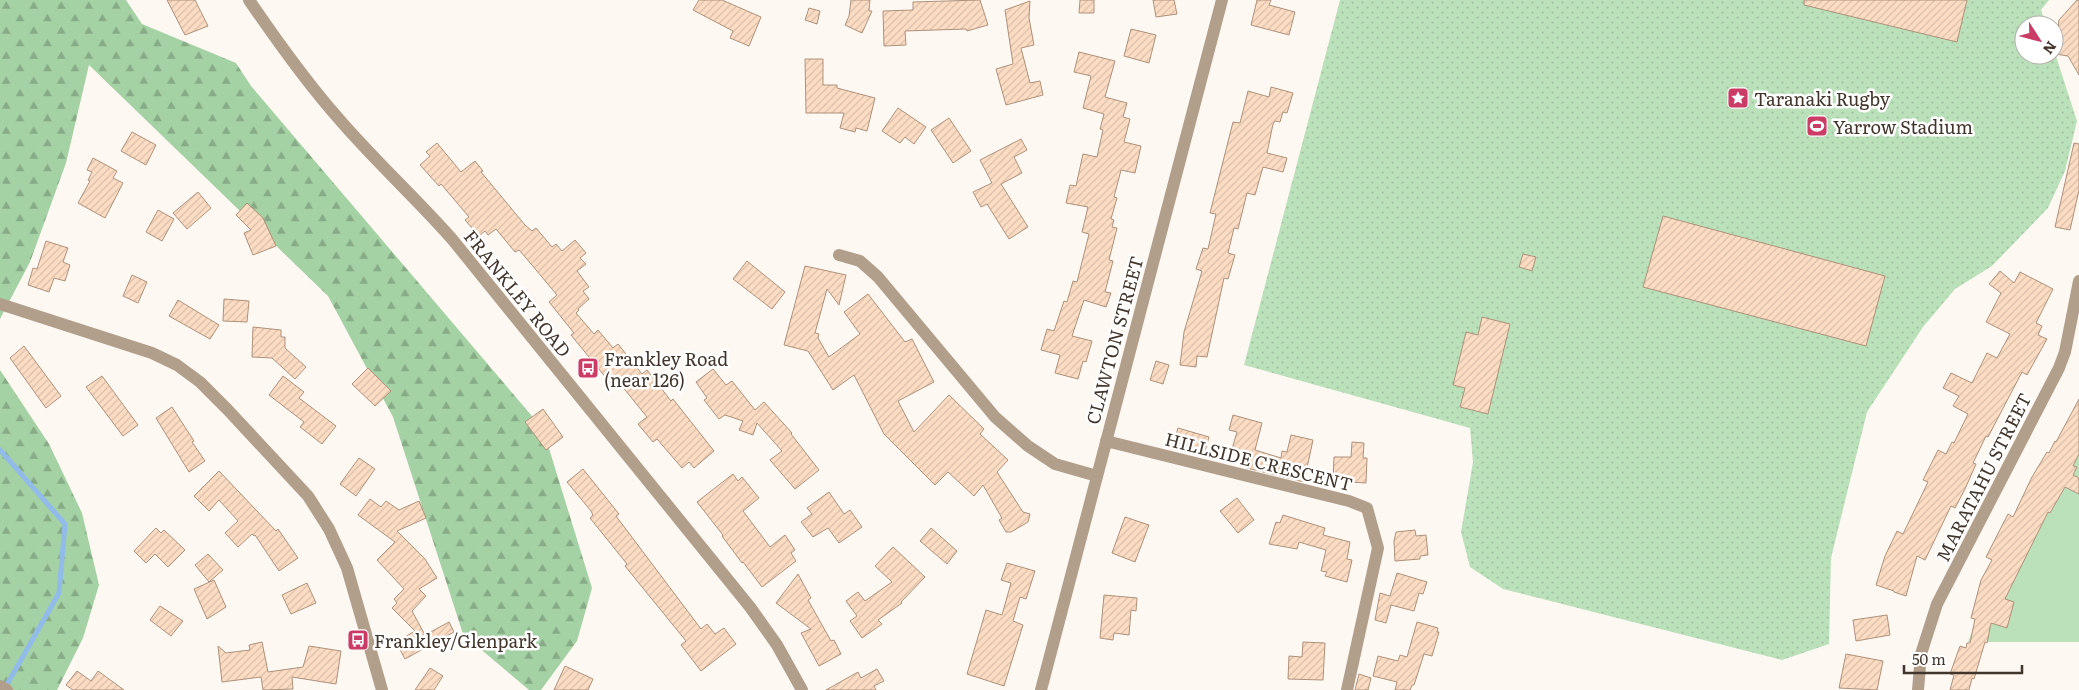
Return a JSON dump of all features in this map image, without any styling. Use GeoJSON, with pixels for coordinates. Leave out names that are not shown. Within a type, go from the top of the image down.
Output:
{"type":"FeatureCollection","features":[{"type":"Feature","properties":{"kind":"street","name":"FRANKLEY ROAD"},"geometry":{"type":"LineString","coordinates":[[249,0],[308,82],[370,154],[420,202],[452,239],[750,608],[777,645],[802,690]]}},
{"type":"Feature","properties":{"kind":"street","name":"CLAWTON STREET"},"geometry":{"type":"LineString","coordinates":[[1041,690],[1222,0]]}},
{"type":"Feature","properties":{"kind":"street"},"geometry":{"type":"LineString","coordinates":[[839,255],[860,261],[878,277],[995,417],[1028,446],[1055,464],[1097,476]]}},
{"type":"Feature","properties":{"kind":"street","name":"MARATAHU STREET"},"geometry":{"type":"LineString","coordinates":[[1918,690],[1921,654],[1937,604],[2059,368],[2079,281]]}},
{"type":"Feature","properties":{"kind":"street"},"geometry":{"type":"LineString","coordinates":[[0,304],[152,353],[177,365],[200,382],[220,402],[308,496],[329,529],[347,568],[382,690]]}},
{"type":"Feature","properties":{"kind":"street","name":"HILLSIDE CRESCENT"},"geometry":{"type":"LineString","coordinates":[[1106,441],[1349,501],[1367,508],[1378,548],[1347,690]]}},
{"type":"Feature","properties":{"kind":"street"},"geometry":{"type":"LineString","coordinates":[[0,686],[7,690]]}},
{"type":"Feature","properties":{"kind":"green space"},"geometry":{"type":"Polygon","coordinates":[[[0,0],[126,0],[142,24],[236,63],[251,86],[543,429],[592,588],[577,641],[541,690],[529,690],[463,634],[393,417],[328,296],[89,65],[66,163],[30,262],[0,319],[0,0]]]}},
{"type":"Feature","properties":{"kind":"green space"},"geometry":{"type":"Polygon","coordinates":[[[1340,0],[2049,0],[2041,10],[2043,15],[2014,15],[2014,65],[2059,65],[2077,121],[2065,171],[2048,208],[1992,266],[1955,289],[1923,327],[1867,412],[1831,558],[1829,644],[1782,660],[1503,589],[1470,567],[1461,532],[1473,462],[1470,428],[1244,365],[1340,0]]]}},
{"type":"Feature","properties":{"kind":"green space"},"geometry":{"type":"Polygon","coordinates":[[[0,370],[49,444],[82,513],[99,585],[83,638],[57,690],[0,690],[0,370]]]}},
{"type":"Feature","properties":{"kind":"green space"},"geometry":{"type":"Polygon","coordinates":[[[2079,448],[2079,642],[1968,642],[1989,590],[2079,448]]]}},
{"type":"Feature","properties":{"kind":"building"},"geometry":{"type":"Polygon","coordinates":[[[167,0],[195,0],[208,26],[185,35],[167,0]]]}},
{"type":"Feature","properties":{"kind":"building"},"geometry":{"type":"Polygon","coordinates":[[[699,0],[722,0],[761,17],[749,46],[730,38],[733,31],[693,10],[699,0]]]}},
{"type":"Feature","properties":{"kind":"building"},"geometry":{"type":"Polygon","coordinates":[[[851,0],[870,0],[869,11],[872,11],[862,33],[845,25],[849,16],[851,0]]]}},
{"type":"Feature","properties":{"kind":"building"},"geometry":{"type":"Polygon","coordinates":[[[980,0],[988,25],[967,31],[966,29],[905,31],[906,45],[884,46],[883,11],[913,10],[913,2],[980,0]]]}},
{"type":"Feature","properties":{"kind":"building"},"geometry":{"type":"Polygon","coordinates":[[[1080,0],[1094,0],[1094,13],[1079,13],[1080,0]]]}},
{"type":"Feature","properties":{"kind":"building"},"geometry":{"type":"Polygon","coordinates":[[[1153,0],[1174,0],[1177,14],[1156,17],[1153,0]]]}},
{"type":"Feature","properties":{"kind":"building"},"geometry":{"type":"Polygon","coordinates":[[[1257,0],[1271,0],[1269,5],[1295,12],[1289,35],[1251,25],[1257,0]]]}},
{"type":"Feature","properties":{"kind":"building"},"geometry":{"type":"Polygon","coordinates":[[[1804,0],[1967,0],[1957,42],[1804,5],[1804,0]]]}},
{"type":"Feature","properties":{"kind":"building"},"geometry":{"type":"Polygon","coordinates":[[[2079,0],[2079,75],[2068,56],[2064,55],[2064,15],[2079,0]]]}},
{"type":"Feature","properties":{"kind":"building"},"geometry":{"type":"Polygon","coordinates":[[[1030,1],[1029,18],[1034,45],[1021,48],[1030,83],[1040,81],[1043,95],[1006,105],[996,69],[1013,64],[1005,10],[1030,1]]]}},
{"type":"Feature","properties":{"kind":"building"},"geometry":{"type":"Polygon","coordinates":[[[809,8],[820,11],[817,24],[805,20],[809,8]]]}},
{"type":"Feature","properties":{"kind":"building"},"geometry":{"type":"Polygon","coordinates":[[[1131,29],[1156,35],[1149,63],[1124,56],[1131,29]]]}},
{"type":"Feature","properties":{"kind":"building"},"geometry":{"type":"Polygon","coordinates":[[[1079,52],[1115,61],[1105,97],[1127,103],[1123,117],[1130,119],[1124,142],[1141,146],[1135,173],[1121,170],[1114,197],[1117,198],[1111,219],[1114,220],[1112,227],[1117,228],[1109,260],[1113,261],[1105,292],[1111,293],[1106,307],[1084,300],[1072,336],[1092,341],[1086,362],[1083,361],[1078,379],[1055,373],[1060,355],[1041,350],[1047,329],[1054,331],[1064,301],[1067,302],[1073,281],[1077,282],[1089,234],[1082,232],[1088,207],[1066,203],[1070,185],[1076,186],[1083,154],[1097,157],[1103,130],[1100,129],[1104,114],[1083,108],[1091,76],[1074,72],[1079,52]]]}},
{"type":"Feature","properties":{"kind":"building"},"geometry":{"type":"Polygon","coordinates":[[[805,59],[823,59],[823,85],[837,85],[837,88],[875,98],[867,131],[856,128],[855,132],[840,128],[844,113],[806,113],[805,59]]]}},
{"type":"Feature","properties":{"kind":"building"},"geometry":{"type":"Polygon","coordinates":[[[1271,87],[1293,93],[1287,113],[1283,112],[1280,122],[1275,121],[1273,124],[1267,153],[1287,158],[1283,172],[1263,167],[1255,195],[1247,193],[1238,229],[1234,228],[1228,253],[1235,255],[1228,279],[1224,278],[1207,357],[1197,356],[1196,367],[1180,365],[1184,332],[1202,271],[1196,269],[1203,248],[1208,249],[1216,214],[1210,213],[1233,122],[1240,123],[1248,91],[1269,97],[1271,87]]]}},
{"type":"Feature","properties":{"kind":"building"},"geometry":{"type":"Polygon","coordinates":[[[898,108],[926,127],[914,144],[905,137],[900,143],[882,131],[898,108]]]}},
{"type":"Feature","properties":{"kind":"building"},"geometry":{"type":"Polygon","coordinates":[[[949,118],[971,151],[953,163],[931,130],[949,118]]]}},
{"type":"Feature","properties":{"kind":"building"},"geometry":{"type":"Polygon","coordinates":[[[132,132],[156,145],[146,165],[121,151],[132,132]]]}},
{"type":"Feature","properties":{"kind":"building"},"geometry":{"type":"Polygon","coordinates":[[[1021,139],[1027,150],[1014,157],[1022,173],[1001,184],[1028,227],[1009,239],[987,204],[981,207],[973,192],[992,183],[980,160],[1021,139]]]}},
{"type":"Feature","properties":{"kind":"building"},"geometry":{"type":"Polygon","coordinates":[[[437,143],[461,172],[475,161],[483,171],[481,172],[525,225],[532,231],[536,228],[552,247],[556,244],[562,251],[575,240],[586,253],[580,258],[586,264],[577,271],[589,287],[583,291],[589,299],[576,313],[594,334],[598,330],[613,348],[618,344],[642,374],[647,370],[671,401],[673,399],[714,451],[694,468],[689,462],[682,468],[657,439],[653,442],[638,424],[647,417],[617,380],[611,384],[571,335],[574,333],[549,302],[557,295],[519,250],[515,252],[496,229],[488,235],[485,231],[479,236],[465,220],[469,217],[441,184],[439,186],[420,165],[430,156],[426,152],[437,143]]]}},
{"type":"Feature","properties":{"kind":"building"},"geometry":{"type":"Polygon","coordinates":[[[2074,143],[2079,144],[2079,190],[2070,230],[2055,227],[2074,143]]]}},
{"type":"Feature","properties":{"kind":"building"},"geometry":{"type":"Polygon","coordinates":[[[93,158],[117,171],[113,178],[123,183],[105,218],[78,203],[90,181],[88,180],[92,172],[87,170],[93,158]]]}},
{"type":"Feature","properties":{"kind":"building"},"geometry":{"type":"Polygon","coordinates":[[[198,192],[211,208],[187,229],[173,213],[198,192]]]}},
{"type":"Feature","properties":{"kind":"building"},"geometry":{"type":"Polygon","coordinates":[[[247,203],[263,218],[276,246],[253,255],[244,233],[251,230],[236,215],[247,203]]]}},
{"type":"Feature","properties":{"kind":"building"},"geometry":{"type":"Polygon","coordinates":[[[158,210],[174,219],[162,241],[146,232],[158,210]]]}},
{"type":"Feature","properties":{"kind":"building"},"geometry":{"type":"Polygon","coordinates":[[[1663,216],[1885,276],[1866,346],[1643,287],[1663,216]]]}},
{"type":"Feature","properties":{"kind":"building"},"geometry":{"type":"Polygon","coordinates":[[[46,241],[68,248],[63,262],[70,265],[65,281],[54,278],[49,292],[28,285],[33,268],[37,269],[46,241]]]}},
{"type":"Feature","properties":{"kind":"building"},"geometry":{"type":"Polygon","coordinates":[[[1523,254],[1536,257],[1532,271],[1519,267],[1523,254]]]}},
{"type":"Feature","properties":{"kind":"building"},"geometry":{"type":"Polygon","coordinates":[[[747,261],[785,292],[772,309],[733,279],[747,261]]]}},
{"type":"Feature","properties":{"kind":"building"},"geometry":{"type":"Polygon","coordinates":[[[805,266],[846,275],[839,305],[827,289],[815,333],[819,334],[818,338],[829,357],[860,334],[844,312],[868,294],[905,342],[912,339],[934,382],[898,401],[914,432],[949,395],[984,429],[980,434],[1008,460],[997,472],[1023,512],[1030,514],[1028,522],[1011,532],[1006,532],[999,520],[1002,518],[983,485],[974,496],[948,472],[935,485],[884,434],[854,375],[833,390],[808,351],[784,345],[805,266]]]}},
{"type":"Feature","properties":{"kind":"building"},"geometry":{"type":"Polygon","coordinates":[[[2000,271],[2014,283],[2020,272],[2053,289],[2036,323],[2042,326],[2038,335],[2047,339],[2027,375],[2022,372],[1988,437],[1986,436],[1973,463],[1976,464],[1965,489],[1955,508],[1951,506],[1925,560],[1917,556],[1906,596],[1876,585],[1885,556],[1897,531],[1903,534],[1928,482],[1923,480],[1938,450],[1946,454],[1952,442],[1954,443],[1968,414],[1953,406],[1959,396],[1943,388],[1951,373],[1972,383],[1987,353],[1997,358],[2010,334],[1986,322],[2001,293],[1989,284],[2000,271]]]}},
{"type":"Feature","properties":{"kind":"building"},"geometry":{"type":"Polygon","coordinates":[[[132,275],[147,282],[138,303],[123,296],[132,275]]]}},
{"type":"Feature","properties":{"kind":"building"},"geometry":{"type":"Polygon","coordinates":[[[224,299],[249,301],[247,322],[223,321],[224,299]]]}},
{"type":"Feature","properties":{"kind":"building"},"geometry":{"type":"Polygon","coordinates":[[[178,300],[219,325],[210,339],[169,316],[178,300]]]}},
{"type":"Feature","properties":{"kind":"building"},"geometry":{"type":"Polygon","coordinates":[[[1482,317],[1510,324],[1488,414],[1460,407],[1465,388],[1453,385],[1466,332],[1478,335],[1482,317]]]}},
{"type":"Feature","properties":{"kind":"building"},"geometry":{"type":"Polygon","coordinates":[[[253,327],[281,330],[281,337],[285,337],[285,348],[306,367],[295,379],[272,358],[252,357],[253,327]]]}},
{"type":"Feature","properties":{"kind":"building"},"geometry":{"type":"Polygon","coordinates":[[[24,346],[61,396],[46,408],[10,358],[24,346]]]}},
{"type":"Feature","properties":{"kind":"building"},"geometry":{"type":"Polygon","coordinates":[[[1156,361],[1169,365],[1163,384],[1150,380],[1156,361]]]}},
{"type":"Feature","properties":{"kind":"building"},"geometry":{"type":"Polygon","coordinates":[[[368,368],[391,391],[375,406],[352,384],[368,368]]]}},
{"type":"Feature","properties":{"kind":"building"},"geometry":{"type":"Polygon","coordinates":[[[713,369],[726,385],[732,381],[755,410],[764,402],[792,433],[819,470],[795,489],[770,460],[782,451],[757,423],[753,435],[739,430],[743,421],[725,415],[719,419],[704,400],[707,398],[696,382],[713,369]]]}},
{"type":"Feature","properties":{"kind":"building"},"geometry":{"type":"Polygon","coordinates":[[[102,376],[138,425],[123,436],[86,387],[102,376]]]}},
{"type":"Feature","properties":{"kind":"building"},"geometry":{"type":"Polygon","coordinates":[[[283,376],[304,392],[299,398],[336,426],[322,444],[300,427],[304,422],[269,395],[283,376]]]}},
{"type":"Feature","properties":{"kind":"building"},"geometry":{"type":"Polygon","coordinates":[[[2079,399],[2079,454],[2073,466],[2077,467],[2073,475],[2079,478],[2079,494],[2065,487],[2050,513],[2048,512],[2005,599],[2014,602],[2007,628],[1991,623],[1987,643],[1985,642],[1969,690],[1950,690],[1954,675],[1950,674],[1960,646],[1966,648],[1967,643],[1970,643],[1975,619],[1971,618],[1981,580],[1992,560],[1986,557],[2008,514],[2013,517],[2032,477],[2047,452],[2049,453],[2056,442],[2079,399]]]}},
{"type":"Feature","properties":{"kind":"building"},"geometry":{"type":"Polygon","coordinates":[[[172,407],[205,461],[189,472],[156,418],[172,407]]]}},
{"type":"Feature","properties":{"kind":"building"},"geometry":{"type":"Polygon","coordinates":[[[543,409],[563,437],[546,450],[525,422],[543,409]]]}},
{"type":"Feature","properties":{"kind":"building"},"geometry":{"type":"Polygon","coordinates":[[[1233,415],[1262,423],[1255,450],[1281,458],[1282,451],[1287,452],[1291,435],[1313,440],[1304,482],[1247,468],[1251,455],[1232,449],[1237,432],[1229,430],[1233,415]]]}},
{"type":"Feature","properties":{"kind":"building"},"geometry":{"type":"Polygon","coordinates":[[[1178,428],[1209,437],[1205,451],[1174,442],[1178,428]]]}},
{"type":"Feature","properties":{"kind":"building"},"geometry":{"type":"Polygon","coordinates":[[[1352,442],[1364,443],[1363,458],[1367,458],[1366,483],[1333,481],[1334,457],[1351,457],[1352,442]]]}},
{"type":"Feature","properties":{"kind":"building"},"geometry":{"type":"Polygon","coordinates":[[[359,458],[375,469],[356,496],[340,484],[359,458]]]}},
{"type":"Feature","properties":{"kind":"building"},"geometry":{"type":"Polygon","coordinates":[[[583,469],[619,514],[616,516],[701,629],[707,624],[715,634],[724,628],[736,644],[701,671],[681,645],[686,641],[625,566],[627,564],[590,518],[593,515],[591,511],[567,482],[583,469]]]}},
{"type":"Feature","properties":{"kind":"building"},"geometry":{"type":"Polygon","coordinates":[[[219,471],[276,531],[278,529],[298,558],[279,571],[255,535],[252,534],[238,547],[225,533],[238,521],[219,500],[209,511],[194,496],[219,471]]]}},
{"type":"Feature","properties":{"kind":"building"},"geometry":{"type":"Polygon","coordinates":[[[733,474],[738,481],[742,477],[759,498],[743,511],[770,547],[785,535],[795,550],[791,553],[796,561],[762,587],[697,502],[733,474]]]}},
{"type":"Feature","properties":{"kind":"building"},"geometry":{"type":"Polygon","coordinates":[[[829,492],[844,514],[850,510],[862,527],[839,543],[828,528],[813,537],[801,522],[812,514],[807,508],[829,492]]]}},
{"type":"Feature","properties":{"kind":"building"},"geometry":{"type":"Polygon","coordinates":[[[1237,498],[1254,520],[1238,533],[1220,511],[1237,498]]]}},
{"type":"Feature","properties":{"kind":"building"},"geometry":{"type":"Polygon","coordinates":[[[370,499],[381,507],[386,501],[399,510],[419,501],[426,518],[397,531],[425,559],[437,578],[419,589],[426,596],[412,611],[425,635],[449,622],[454,632],[405,659],[396,642],[415,631],[392,608],[397,603],[394,599],[404,589],[377,560],[395,542],[358,515],[370,499]]]}},
{"type":"Feature","properties":{"kind":"building"},"geometry":{"type":"Polygon","coordinates":[[[1283,515],[1325,528],[1323,535],[1350,542],[1347,559],[1352,560],[1347,582],[1325,576],[1327,572],[1321,571],[1326,550],[1299,542],[1297,549],[1269,544],[1276,522],[1280,523],[1283,515]]]}},
{"type":"Feature","properties":{"kind":"building"},"geometry":{"type":"Polygon","coordinates":[[[1125,517],[1149,525],[1135,562],[1112,553],[1125,517]]]}},
{"type":"Feature","properties":{"kind":"building"},"geometry":{"type":"Polygon","coordinates":[[[156,528],[161,533],[164,530],[185,550],[168,567],[155,554],[146,563],[134,551],[156,528]]]}},
{"type":"Feature","properties":{"kind":"building"},"geometry":{"type":"Polygon","coordinates":[[[931,528],[957,551],[947,564],[920,541],[931,528]]]}},
{"type":"Feature","properties":{"kind":"building"},"geometry":{"type":"Polygon","coordinates":[[[1415,530],[1416,536],[1426,535],[1428,555],[1420,556],[1420,559],[1395,561],[1394,541],[1396,532],[1415,530]]]}},
{"type":"Feature","properties":{"kind":"building"},"geometry":{"type":"Polygon","coordinates":[[[893,547],[925,577],[902,603],[878,620],[882,624],[862,638],[850,621],[857,616],[846,601],[858,592],[865,601],[892,582],[875,566],[893,547]]]}},
{"type":"Feature","properties":{"kind":"building"},"geometry":{"type":"Polygon","coordinates":[[[208,554],[223,570],[209,582],[195,565],[208,554]]]}},
{"type":"Feature","properties":{"kind":"building"},"geometry":{"type":"Polygon","coordinates":[[[1007,563],[1035,571],[1026,599],[1020,597],[1013,621],[1023,625],[1004,686],[967,674],[986,610],[1002,615],[1011,583],[1001,580],[1007,563]]]}},
{"type":"Feature","properties":{"kind":"building"},"geometry":{"type":"Polygon","coordinates":[[[1397,573],[1427,582],[1423,594],[1419,593],[1414,611],[1391,605],[1386,623],[1375,620],[1380,593],[1390,596],[1397,573]]]}},
{"type":"Feature","properties":{"kind":"building"},"geometry":{"type":"Polygon","coordinates":[[[798,574],[811,598],[808,600],[831,641],[834,640],[841,654],[819,666],[801,633],[811,629],[776,603],[798,574]]]}},
{"type":"Feature","properties":{"kind":"building"},"geometry":{"type":"Polygon","coordinates":[[[214,580],[226,607],[207,619],[194,589],[214,580]]]}},
{"type":"Feature","properties":{"kind":"building"},"geometry":{"type":"Polygon","coordinates":[[[307,583],[316,603],[291,614],[282,595],[307,583]]]}},
{"type":"Feature","properties":{"kind":"building"},"geometry":{"type":"Polygon","coordinates":[[[1104,595],[1137,598],[1136,611],[1131,610],[1129,635],[1114,633],[1113,640],[1100,638],[1104,595]]]}},
{"type":"Feature","properties":{"kind":"building"},"geometry":{"type":"Polygon","coordinates":[[[160,606],[183,621],[171,636],[150,620],[160,606]]]}},
{"type":"Feature","properties":{"kind":"building"},"geometry":{"type":"Polygon","coordinates":[[[1887,615],[1890,635],[1856,641],[1853,620],[1887,615]]]}},
{"type":"Feature","properties":{"kind":"building"},"geometry":{"type":"Polygon","coordinates":[[[1417,622],[1438,628],[1437,632],[1439,632],[1432,656],[1424,654],[1414,685],[1412,685],[1410,690],[1395,690],[1397,682],[1373,676],[1378,656],[1398,661],[1400,655],[1407,657],[1417,622]]]}},
{"type":"Feature","properties":{"kind":"building"},"geometry":{"type":"Polygon","coordinates":[[[262,642],[268,672],[303,667],[309,646],[341,651],[336,684],[292,677],[293,689],[263,690],[261,677],[222,682],[218,646],[226,653],[250,650],[249,645],[262,642]]]}},
{"type":"Feature","properties":{"kind":"building"},"geometry":{"type":"Polygon","coordinates":[[[1303,642],[1325,643],[1323,680],[1288,679],[1289,656],[1302,657],[1303,642]]]}},
{"type":"Feature","properties":{"kind":"building"},"geometry":{"type":"Polygon","coordinates":[[[1846,654],[1883,661],[1877,690],[1839,688],[1846,654]]]}},
{"type":"Feature","properties":{"kind":"building"},"geometry":{"type":"Polygon","coordinates":[[[565,666],[593,679],[588,690],[554,690],[565,666]]]}},
{"type":"Feature","properties":{"kind":"building"},"geometry":{"type":"Polygon","coordinates":[[[430,668],[443,676],[434,690],[415,690],[430,668]]]}},
{"type":"Feature","properties":{"kind":"building"},"geometry":{"type":"Polygon","coordinates":[[[877,669],[884,681],[874,686],[876,690],[826,690],[858,672],[861,678],[877,669]]]}},
{"type":"Feature","properties":{"kind":"building"},"geometry":{"type":"Polygon","coordinates":[[[77,671],[91,681],[98,671],[124,690],[73,690],[66,685],[77,671]]]}},
{"type":"Feature","properties":{"kind":"building"},"geometry":{"type":"Polygon","coordinates":[[[1359,674],[1371,678],[1368,690],[1355,690],[1359,674]]]}},
{"type":"Feature","properties":{"kind":"waterway"},"geometry":{"type":"LineString","coordinates":[[0,450],[65,524],[59,593],[5,688]]}},
{"type":"Feature","properties":{"kind":"place","name":"Taranaki Rugby"},"geometry":{"type":"Point","coordinates":[1738,98]}},
{"type":"Feature","properties":{"kind":"place","name":"Yarrow Stadium"},"geometry":{"type":"Point","coordinates":[1817,126]}},
{"type":"Feature","properties":{"kind":"place","name":"Frankley Road (near 126)"},"geometry":{"type":"Point","coordinates":[588,368]}},
{"type":"Feature","properties":{"kind":"place","name":"Frankley/Glenpark"},"geometry":{"type":"Point","coordinates":[358,640]}}]}
